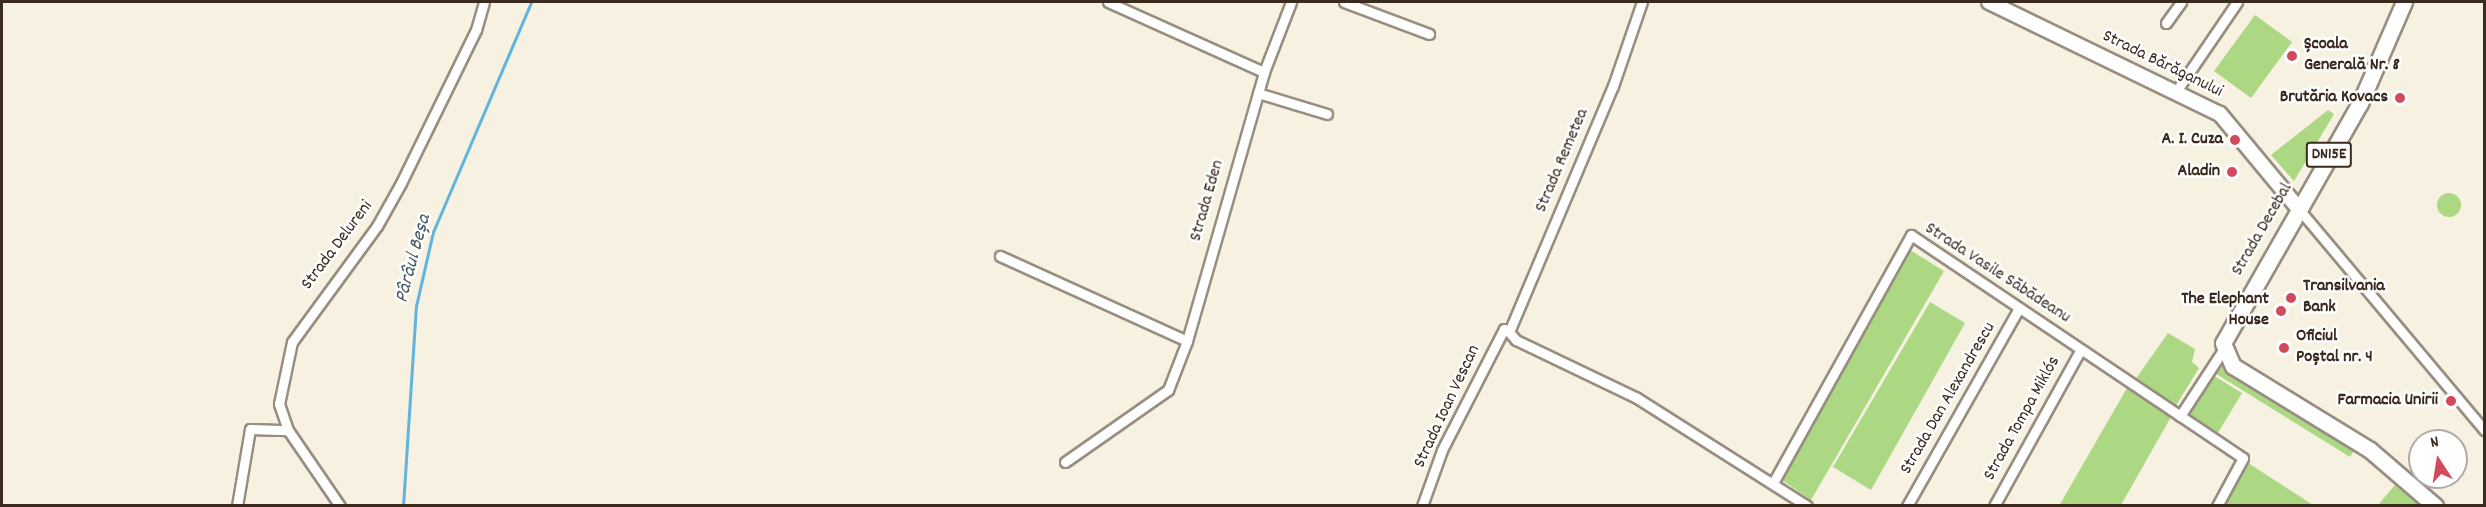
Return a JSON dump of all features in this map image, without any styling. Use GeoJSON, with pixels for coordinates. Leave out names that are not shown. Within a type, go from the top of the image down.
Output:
{"type":"FeatureCollection","features":[{"type":"Feature","properties":{"kind":"main road","name":"Strada Decebal"},"geometry":{"type":"LineString","coordinates":[[2223,350],[2226,333],[2382,60],[2404,2]]}},
{"type":"Feature","properties":{"kind":"main road"},"geometry":{"type":"LineString","coordinates":[[2223,350],[2233,366],[2370,450],[2435,506]]}},
{"type":"Feature","properties":{"kind":"street","name":"Strada Delureni"},"geometry":{"type":"LineString","coordinates":[[340,506],[288,429],[279,404],[292,342],[377,226],[401,183],[476,30],[484,2]]}},
{"type":"Feature","properties":{"kind":"street"},"geometry":{"type":"LineString","coordinates":[[1108,2],[1264,72]]}},
{"type":"Feature","properties":{"kind":"street","name":"Strada Eden"},"geometry":{"type":"LineString","coordinates":[[1065,462],[1154,404],[1168,390],[1187,341],[1264,72],[1291,2]]}},
{"type":"Feature","properties":{"kind":"street"},"geometry":{"type":"LineString","coordinates":[[1344,2],[1430,34]]}},
{"type":"Feature","properties":{"kind":"street","name":"Strada Remetea"},"geometry":{"type":"LineString","coordinates":[[1509,332],[1612,86],[1642,2]]}},
{"type":"Feature","properties":{"kind":"street","name":"Strada Bărăganului"},"geometry":{"type":"LineString","coordinates":[[1989,2],[2177,90],[2220,114],[2480,419],[2484,430]]}},
{"type":"Feature","properties":{"kind":"street"},"geometry":{"type":"LineString","coordinates":[[2166,22],[2181,2]]}},
{"type":"Feature","properties":{"kind":"street"},"geometry":{"type":"LineString","coordinates":[[2177,90],[2237,2]]}},
{"type":"Feature","properties":{"kind":"street"},"geometry":{"type":"LineString","coordinates":[[1258,93],[1327,114]]}},
{"type":"Feature","properties":{"kind":"street","name":"Strada Vasile Săbădeanu"},"geometry":{"type":"LineString","coordinates":[[1773,483],[1911,235],[2243,459],[2217,506]]}},
{"type":"Feature","properties":{"kind":"street"},"geometry":{"type":"LineString","coordinates":[[1000,256],[1187,341]]}},
{"type":"Feature","properties":{"kind":"street","name":"Strada Dan Alexandrescu"},"geometry":{"type":"LineString","coordinates":[[1907,506],[2019,308]]}},
{"type":"Feature","properties":{"kind":"street","name":"Strada Ioan Vescan"},"geometry":{"type":"LineString","coordinates":[[1422,506],[1442,450],[1504,329],[1509,332]]}},
{"type":"Feature","properties":{"kind":"street"},"geometry":{"type":"LineString","coordinates":[[1509,332],[1516,340],[1637,398],[1807,506]]}},
{"type":"Feature","properties":{"kind":"street","name":"Strada Tompa Miklós"},"geometry":{"type":"LineString","coordinates":[[1994,506],[2080,349]]}},
{"type":"Feature","properties":{"kind":"street"},"geometry":{"type":"LineString","coordinates":[[2180,416],[2223,350]]}},
{"type":"Feature","properties":{"kind":"street"},"geometry":{"type":"LineString","coordinates":[[237,506],[250,429],[288,429]]}},
{"type":"Feature","properties":{"kind":"green space"},"geometry":{"type":"Polygon","coordinates":[[[2255,15],[2292,42],[2251,98],[2214,71],[2255,15]]]}},
{"type":"Feature","properties":{"kind":"green space"},"geometry":{"type":"Polygon","coordinates":[[[2328,110],[2334,114],[2294,181],[2271,155],[2328,110]]]}},
{"type":"Feature","properties":{"kind":"green space"},"geometry":{"type":"Polygon","coordinates":[[[2449,193],[2454,194],[2460,200],[2460,210],[2454,216],[2449,217],[2444,216],[2438,210],[2437,205],[2438,200],[2444,194],[2449,193]]]}},
{"type":"Feature","properties":{"kind":"green space"},"geometry":{"type":"Polygon","coordinates":[[[1910,250],[1944,271],[1811,500],[1782,480],[1910,250]]]}},
{"type":"Feature","properties":{"kind":"green space"},"geometry":{"type":"Polygon","coordinates":[[[1930,302],[1965,323],[1871,490],[1833,467],[1930,302]]]}},
{"type":"Feature","properties":{"kind":"green space"},"geometry":{"type":"Polygon","coordinates":[[[2168,333],[2195,349],[2192,362],[2199,368],[2175,407],[2135,380],[2168,333]]]}},
{"type":"Feature","properties":{"kind":"green space"},"geometry":{"type":"Polygon","coordinates":[[[2219,363],[2356,447],[2350,457],[2213,372],[2219,363]]]}},
{"type":"Feature","properties":{"kind":"green space"},"geometry":{"type":"Polygon","coordinates":[[[2211,374],[2242,393],[2216,436],[2185,415],[2211,374]]]}},
{"type":"Feature","properties":{"kind":"green space"},"geometry":{"type":"Polygon","coordinates":[[[2127,388],[2172,415],[2121,505],[2059,506],[2127,388]]]}},
{"type":"Feature","properties":{"kind":"green space"},"geometry":{"type":"Polygon","coordinates":[[[2245,461],[2313,505],[2219,506],[2245,461]]]}},
{"type":"Feature","properties":{"kind":"green space"},"geometry":{"type":"Polygon","coordinates":[[[2395,485],[2422,505],[2378,505],[2395,485]]]}},
{"type":"Feature","properties":{"kind":"waterway","name":"Pârâul Beșa"},"geometry":{"type":"LineString","coordinates":[[403,506],[416,306],[433,232],[531,2]]}},
{"type":"Feature","properties":{"kind":"place","name":"Școala Generală Nr. 8"},"geometry":{"type":"Point","coordinates":[2292,56]}},
{"type":"Feature","properties":{"kind":"place","name":"Brutăria Kovacs"},"geometry":{"type":"Point","coordinates":[2400,98]}},
{"type":"Feature","properties":{"kind":"place","name":"A. I. Cuza"},"geometry":{"type":"Point","coordinates":[2235,140]}},
{"type":"Feature","properties":{"kind":"place","name":"Aladin"},"geometry":{"type":"Point","coordinates":[2232,172]}},
{"type":"Feature","properties":{"kind":"place","name":"Transilvania Bank"},"geometry":{"type":"Point","coordinates":[2291,298]}},
{"type":"Feature","properties":{"kind":"place","name":"The Elephant House"},"geometry":{"type":"Point","coordinates":[2281,311]}},
{"type":"Feature","properties":{"kind":"place","name":"Oficiul Poștal nr. 4"},"geometry":{"type":"Point","coordinates":[2284,348]}},
{"type":"Feature","properties":{"kind":"place","name":"Farmacia Unirii"},"geometry":{"type":"Point","coordinates":[2451,401]}}]}
